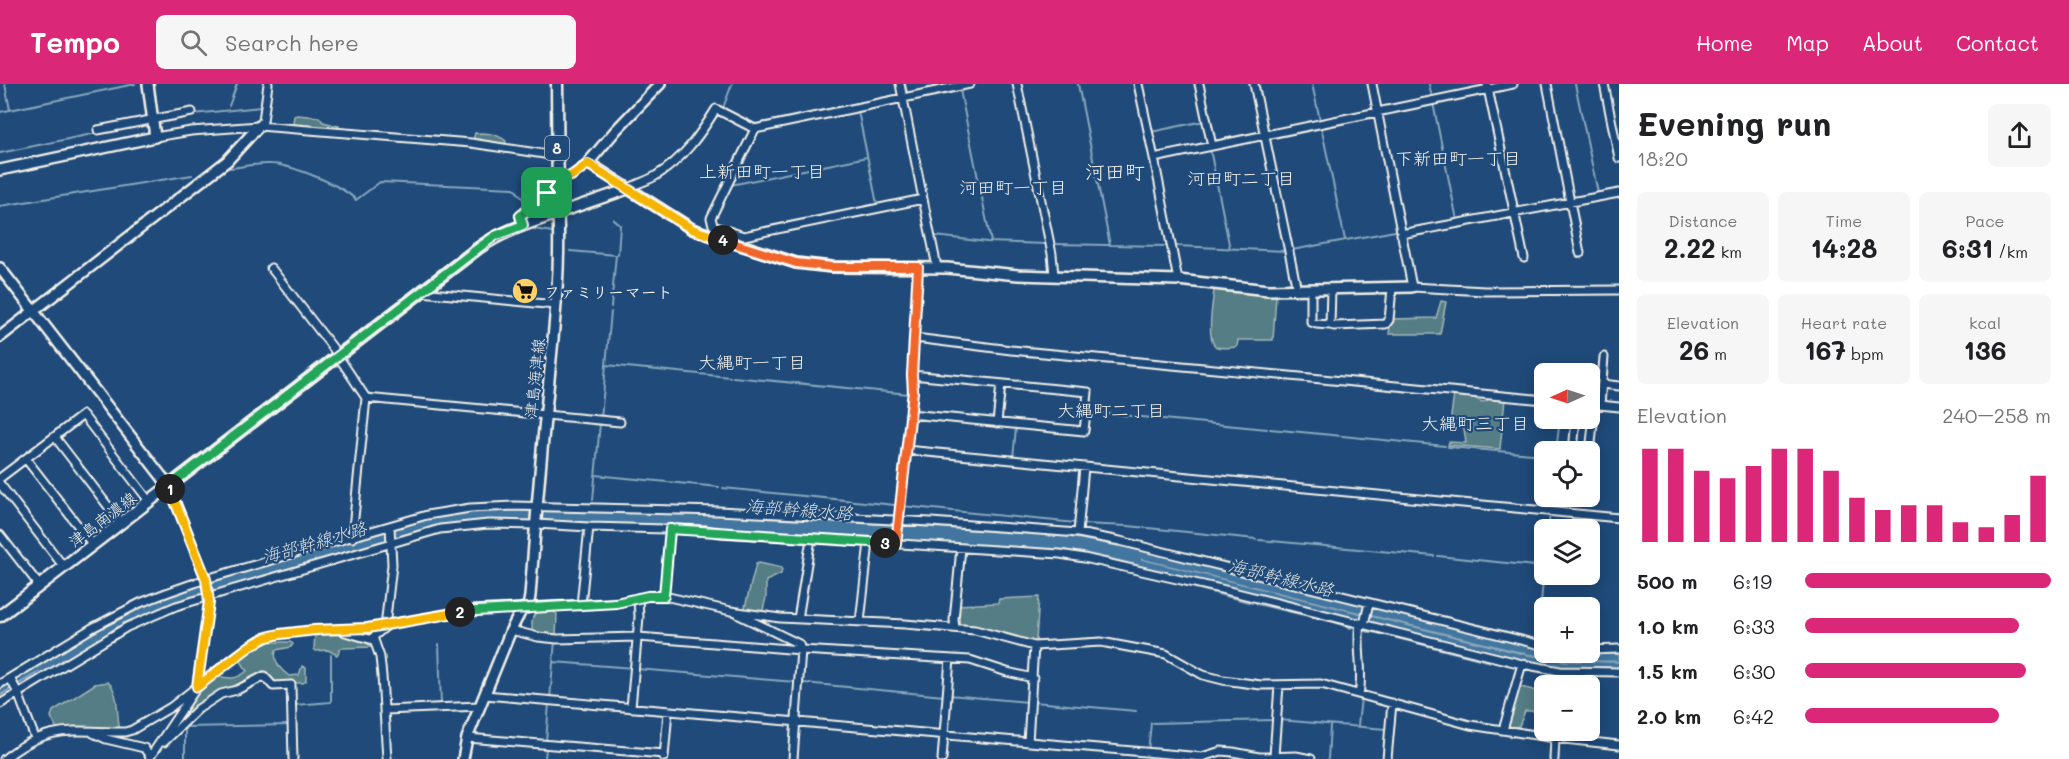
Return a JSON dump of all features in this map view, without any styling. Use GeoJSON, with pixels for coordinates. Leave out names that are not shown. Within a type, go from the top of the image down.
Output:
{"type":"FeatureCollection","features":[{"type":"Feature","properties":{"kind":"main road","name":"8"},"geometry":{"type":"LineString","coordinates":[[557,84],[558,213]]}},
{"type":"Feature","properties":{"kind":"main road","name":"津島南濃線"},"geometry":{"type":"LineString","coordinates":[[0,616],[495,236],[558,213]]}},
{"type":"Feature","properties":{"kind":"street"},"geometry":{"type":"LineString","coordinates":[[148,84],[155,137]]}},
{"type":"Feature","properties":{"kind":"street"},"geometry":{"type":"LineString","coordinates":[[0,337],[227,161],[263,122],[268,84]]}},
{"type":"Feature","properties":{"kind":"street"},"geometry":{"type":"LineString","coordinates":[[523,225],[520,216],[547,193],[558,177],[571,176],[588,164],[616,129],[660,84]]}},
{"type":"Feature","properties":{"kind":"street"},"geometry":{"type":"LineString","coordinates":[[900,84],[937,267]]}},
{"type":"Feature","properties":{"kind":"street"},"geometry":{"type":"LineString","coordinates":[[558,213],[628,189],[654,177],[680,158],[699,136],[716,109],[755,129],[970,84]]}},
{"type":"Feature","properties":{"kind":"street"},"geometry":{"type":"LineString","coordinates":[[1017,84],[1052,254],[1054,275]]}},
{"type":"Feature","properties":{"kind":"street"},"geometry":{"type":"LineString","coordinates":[[1138,84],[1178,280]]}},
{"type":"Feature","properties":{"kind":"street"},"geometry":{"type":"LineString","coordinates":[[1199,84],[1212,146]]}},
{"type":"Feature","properties":{"kind":"street"},"geometry":{"type":"LineString","coordinates":[[1254,84],[1297,290]]}},
{"type":"Feature","properties":{"kind":"street"},"geometry":{"type":"LineString","coordinates":[[1372,84],[1412,288]]}},
{"type":"Feature","properties":{"kind":"street"},"geometry":{"type":"LineString","coordinates":[[1154,158],[1487,87],[1514,84]]}},
{"type":"Feature","properties":{"kind":"street"},"geometry":{"type":"LineString","coordinates":[[1546,84],[1580,253]]}},
{"type":"Feature","properties":{"kind":"street"},"geometry":{"type":"LineString","coordinates":[[1604,84],[1619,158]]}},
{"type":"Feature","properties":{"kind":"street"},"geometry":{"type":"LineString","coordinates":[[1487,87],[1524,258]]}},
{"type":"Feature","properties":{"kind":"street"},"geometry":{"type":"LineString","coordinates":[[98,130],[192,112]]}},
{"type":"Feature","properties":{"kind":"street"},"geometry":{"type":"LineString","coordinates":[[0,170],[155,137],[191,131],[259,126],[471,143],[557,156]]}},
{"type":"Feature","properties":{"kind":"street"},"geometry":{"type":"LineString","coordinates":[[755,129],[711,218],[716,227],[744,236],[923,199]]}},
{"type":"Feature","properties":{"kind":"street"},"geometry":{"type":"LineString","coordinates":[[588,164],[692,229],[796,263],[832,267],[937,267],[1018,275],[1178,280],[1243,288],[1297,290],[1392,288],[1485,291],[1619,290]]}},
{"type":"Feature","properties":{"kind":"street"},"geometry":{"type":"LineString","coordinates":[[1401,234],[1619,193]]}},
{"type":"Feature","properties":{"kind":"street","name":"津島海津線"},"geometry":{"type":"LineString","coordinates":[[463,759],[467,738],[511,630],[525,608],[536,524],[556,305],[560,252],[558,213]]}},
{"type":"Feature","properties":{"kind":"street"},"geometry":{"type":"LineString","coordinates":[[896,544],[913,391],[918,267]]}},
{"type":"Feature","properties":{"kind":"street"},"geometry":{"type":"LineString","coordinates":[[0,268],[169,486],[206,580],[209,595],[197,687],[150,758]]}},
{"type":"Feature","properties":{"kind":"street"},"geometry":{"type":"LineString","coordinates":[[271,268],[338,356],[366,398],[352,538]]}},
{"type":"Feature","properties":{"kind":"street"},"geometry":{"type":"LineString","coordinates":[[1311,290],[1311,322],[1330,325],[1386,324],[1389,320],[1392,288]]}},
{"type":"Feature","properties":{"kind":"street"},"geometry":{"type":"LineString","coordinates":[[1330,325],[1331,289]]}},
{"type":"Feature","properties":{"kind":"street"},"geometry":{"type":"LineString","coordinates":[[421,292],[556,305]]}},
{"type":"Feature","properties":{"kind":"street"},"geometry":{"type":"LineString","coordinates":[[915,338],[1011,350],[1534,399]]}},
{"type":"Feature","properties":{"kind":"street"},"geometry":{"type":"LineString","coordinates":[[1600,390],[1604,357]]}},
{"type":"Feature","properties":{"kind":"street"},"geometry":{"type":"LineString","coordinates":[[910,414],[1084,431],[1088,392],[912,375]]}},
{"type":"Feature","properties":{"kind":"street"},"geometry":{"type":"LineString","coordinates":[[997,423],[1001,384]]}},
{"type":"Feature","properties":{"kind":"street"},"geometry":{"type":"LineString","coordinates":[[1602,384],[1619,386]]}},
{"type":"Feature","properties":{"kind":"street"},"geometry":{"type":"LineString","coordinates":[[366,398],[620,422]]}},
{"type":"Feature","properties":{"kind":"street"},"geometry":{"type":"LineString","coordinates":[[1600,405],[1619,407]]}},
{"type":"Feature","properties":{"kind":"street"},"geometry":{"type":"LineString","coordinates":[[0,478],[83,415],[149,501]]}},
{"type":"Feature","properties":{"kind":"street"},"geometry":{"type":"LineString","coordinates":[[55,437],[121,523]]}},
{"type":"Feature","properties":{"kind":"street"},"geometry":{"type":"LineString","coordinates":[[906,450],[1619,518]]}},
{"type":"Feature","properties":{"kind":"street"},"geometry":{"type":"LineString","coordinates":[[26,459],[93,545]]}},
{"type":"Feature","properties":{"kind":"street"},"geometry":{"type":"LineString","coordinates":[[1078,533],[1084,467]]}},
{"type":"Feature","properties":{"kind":"street"},"geometry":{"type":"LineString","coordinates":[[0,484],[64,567]]}},
{"type":"Feature","properties":{"kind":"street"},"geometry":{"type":"LineString","coordinates":[[0,684],[92,628],[140,603],[206,580],[427,515],[470,508],[514,506],[695,510],[898,520],[1078,533],[1120,541],[1534,643]]}},
{"type":"Feature","properties":{"kind":"street"},"geometry":{"type":"LineString","coordinates":[[0,704],[127,627],[176,606],[440,529],[505,523],[670,529],[1060,554],[1362,624],[1522,664],[1560,670],[1619,672]]}},
{"type":"Feature","properties":{"kind":"street"},"geometry":{"type":"LineString","coordinates":[[387,759],[380,657],[373,640],[375,635],[385,627],[392,565],[390,527]]}},
{"type":"Feature","properties":{"kind":"street"},"geometry":{"type":"LineString","coordinates":[[581,604],[589,527]]}},
{"type":"Feature","properties":{"kind":"street"},"geometry":{"type":"LineString","coordinates":[[664,596],[670,529]]}},
{"type":"Feature","properties":{"kind":"street"},"geometry":{"type":"LineString","coordinates":[[0,535],[39,585]]}},
{"type":"Feature","properties":{"kind":"street"},"geometry":{"type":"LineString","coordinates":[[798,619],[811,539]]}},
{"type":"Feature","properties":{"kind":"street"},"geometry":{"type":"LineString","coordinates":[[860,622],[869,542]]}},
{"type":"Feature","properties":{"kind":"street"},"geometry":{"type":"LineString","coordinates":[[955,628],[961,548]]}},
{"type":"Feature","properties":{"kind":"street"},"geometry":{"type":"LineString","coordinates":[[4,759],[35,738],[65,730],[124,732],[132,730],[171,707],[259,640],[280,634],[368,628],[468,610],[616,603],[664,596],[731,611],[798,619],[975,630],[1034,645],[1091,642],[1118,644],[1166,654],[1203,675],[1235,682],[1279,685],[1321,684],[1470,725],[1534,735]]}},
{"type":"Feature","properties":{"kind":"street"},"geometry":{"type":"LineString","coordinates":[[631,708],[638,637],[638,598]]}},
{"type":"Feature","properties":{"kind":"street"},"geometry":{"type":"LineString","coordinates":[[1359,694],[1362,683],[1359,633],[1368,604]]}},
{"type":"Feature","properties":{"kind":"street"},"geometry":{"type":"LineString","coordinates":[[731,611],[799,644],[801,650],[793,759]]}},
{"type":"Feature","properties":{"kind":"street"},"geometry":{"type":"LineString","coordinates":[[340,630],[373,640]]}},
{"type":"Feature","properties":{"kind":"street"},"geometry":{"type":"LineString","coordinates":[[511,630],[557,639],[638,637],[970,660],[1033,678]]}},
{"type":"Feature","properties":{"kind":"street"},"geometry":{"type":"LineString","coordinates":[[1028,742],[1034,645]]}},
{"type":"Feature","properties":{"kind":"street"},"geometry":{"type":"LineString","coordinates":[[1600,650],[1619,649]]}},
{"type":"Feature","properties":{"kind":"street"},"geometry":{"type":"LineString","coordinates":[[942,759],[950,659]]}},
{"type":"Feature","properties":{"kind":"street"},"geometry":{"type":"LineString","coordinates":[[1503,730],[1522,664]]}},
{"type":"Feature","properties":{"kind":"street"},"geometry":{"type":"LineString","coordinates":[[150,758],[198,709],[225,692],[237,690],[264,675],[273,686],[291,685],[293,759]]}},
{"type":"Feature","properties":{"kind":"street"},"geometry":{"type":"LineString","coordinates":[[11,679],[35,738]]}},
{"type":"Feature","properties":{"kind":"street"},"geometry":{"type":"LineString","coordinates":[[1274,756],[1279,685]]}},
{"type":"Feature","properties":{"kind":"street"},"geometry":{"type":"LineString","coordinates":[[485,695],[1028,742],[1150,756],[1202,757],[1221,752],[1233,752],[1259,758],[1296,756],[1311,759]]}},
{"type":"Feature","properties":{"kind":"street"},"geometry":{"type":"LineString","coordinates":[[1387,759],[1392,703]]}},
{"type":"Feature","properties":{"kind":"street"},"geometry":{"type":"LineString","coordinates":[[385,710],[480,706]]}},
{"type":"Feature","properties":{"kind":"street"},"geometry":{"type":"LineString","coordinates":[[467,738],[664,757],[668,711]]}},
{"type":"Feature","properties":{"kind":"street"},"geometry":{"type":"LineString","coordinates":[[91,732],[105,739],[138,745],[148,751],[150,758]]}},
{"type":"Feature","properties":{"kind":"street"},"geometry":{"type":"LineString","coordinates":[[1554,759],[1555,741]]}},
{"type":"Feature","properties":{"kind":"street"},"geometry":{"type":"LineString","coordinates":[[1582,741],[1619,745]]}},
{"type":"Feature","properties":{"kind":"green space"},"geometry":{"type":"Polygon","coordinates":[[[294,116],[319,117],[323,122],[339,126],[337,131],[298,127],[293,122],[294,116]]]}},
{"type":"Feature","properties":{"kind":"green space"},"geometry":{"type":"Polygon","coordinates":[[[475,133],[495,135],[506,141],[504,146],[473,141],[475,133]]]}},
{"type":"Feature","properties":{"kind":"green space"},"geometry":{"type":"Polygon","coordinates":[[[1214,290],[1276,295],[1273,340],[1238,340],[1237,347],[1224,348],[1213,344],[1211,312],[1214,290]]]}},
{"type":"Feature","properties":{"kind":"green space"},"geometry":{"type":"Polygon","coordinates":[[[1441,301],[1446,302],[1440,334],[1389,334],[1391,319],[1436,318],[1441,301]]]}},
{"type":"Feature","properties":{"kind":"green space"},"geometry":{"type":"Polygon","coordinates":[[[1454,394],[1474,396],[1482,402],[1487,401],[1488,398],[1505,399],[1500,449],[1448,445],[1449,442],[1466,443],[1464,429],[1460,422],[1452,419],[1451,416],[1454,394]]]}},
{"type":"Feature","properties":{"kind":"green space"},"geometry":{"type":"Polygon","coordinates":[[[756,564],[782,568],[781,574],[766,581],[766,598],[762,614],[744,611],[756,564]]]}},
{"type":"Feature","properties":{"kind":"green space"},"geometry":{"type":"Polygon","coordinates":[[[1039,597],[1036,641],[1048,643],[1035,644],[958,625],[957,605],[998,603],[999,599],[1039,597]]]}},
{"type":"Feature","properties":{"kind":"green space"},"geometry":{"type":"Polygon","coordinates":[[[539,608],[549,608],[557,614],[556,637],[533,634],[532,620],[539,608]]]}},
{"type":"Feature","properties":{"kind":"green space"},"geometry":{"type":"Polygon","coordinates":[[[315,633],[352,636],[372,647],[341,648],[337,655],[328,650],[316,651],[314,649],[315,633]]]}},
{"type":"Feature","properties":{"kind":"green space"},"geometry":{"type":"Polygon","coordinates":[[[267,639],[273,642],[293,644],[291,647],[276,650],[276,662],[289,676],[299,675],[302,666],[306,668],[306,681],[277,683],[266,672],[232,689],[175,726],[200,687],[213,676],[234,678],[247,671],[238,656],[267,639]]]}},
{"type":"Feature","properties":{"kind":"green space"},"geometry":{"type":"Polygon","coordinates":[[[108,682],[116,698],[120,730],[57,729],[51,717],[53,711],[95,684],[108,682]]]}},
{"type":"Feature","properties":{"kind":"green space"},"geometry":{"type":"Polygon","coordinates":[[[1517,686],[1534,690],[1534,711],[1525,711],[1519,726],[1506,727],[1517,686]]]}},
{"type":"Feature","properties":{"kind":"water"},"geometry":{"type":"Polygon","coordinates":[[[466,511],[716,514],[1064,536],[1145,551],[1534,647],[1534,655],[1527,654],[1141,559],[1534,656],[1534,663],[1619,662],[1619,669],[1563,668],[1524,662],[1080,552],[708,527],[488,521],[462,523],[173,605],[0,701],[0,696],[40,671],[0,695],[0,688],[103,627],[168,595],[419,521],[466,511]]]}},
{"type":"Feature","properties":{"kind":"water"},"geometry":{"type":"Polygon","coordinates":[[[1600,653],[1619,654],[1619,661],[1600,661],[1600,653]]]}},
{"type":"Feature","properties":{"kind":"waterway"},"geometry":{"type":"LineString","coordinates":[[5,84],[10,110]]}},
{"type":"Feature","properties":{"kind":"waterway"},"geometry":{"type":"LineString","coordinates":[[0,112],[135,84]]}},
{"type":"Feature","properties":{"kind":"waterway"},"geometry":{"type":"LineString","coordinates":[[229,106],[237,84]]}},
{"type":"Feature","properties":{"kind":"waterway"},"geometry":{"type":"LineString","coordinates":[[732,84],[723,108],[755,124],[897,95]]}},
{"type":"Feature","properties":{"kind":"waterway"},"geometry":{"type":"LineString","coordinates":[[905,84],[907,92]]}},
{"type":"Feature","properties":{"kind":"waterway"},"geometry":{"type":"LineString","coordinates":[[1078,84],[1110,245]]}},
{"type":"Feature","properties":{"kind":"waterway"},"geometry":{"type":"LineString","coordinates":[[1312,84],[1320,120]]}},
{"type":"Feature","properties":{"kind":"waterway"},"geometry":{"type":"LineString","coordinates":[[1429,84],[1432,98]]}},
{"type":"Feature","properties":{"kind":"waterway"},"geometry":{"type":"LineString","coordinates":[[1575,84],[1598,193]]}},
{"type":"Feature","properties":{"kind":"waterway"},"geometry":{"type":"LineString","coordinates":[[960,90],[991,242]]}},
{"type":"Feature","properties":{"kind":"waterway"},"geometry":{"type":"LineString","coordinates":[[1433,103],[1457,220]]}},
{"type":"Feature","properties":{"kind":"waterway"},"geometry":{"type":"LineString","coordinates":[[193,114],[261,107]]}},
{"type":"Feature","properties":{"kind":"waterway"},"geometry":{"type":"LineString","coordinates":[[858,111],[877,204]]}},
{"type":"Feature","properties":{"kind":"waterway"},"geometry":{"type":"LineString","coordinates":[[1151,132],[1204,121]]}},
{"type":"Feature","properties":{"kind":"waterway"},"geometry":{"type":"LineString","coordinates":[[1321,126],[1345,240]]}},
{"type":"Feature","properties":{"kind":"waterway"},"geometry":{"type":"LineString","coordinates":[[714,204],[750,131]]}},
{"type":"Feature","properties":{"kind":"waterway"},"geometry":{"type":"LineString","coordinates":[[0,153],[97,133]]}},
{"type":"Feature","properties":{"kind":"waterway"},"geometry":{"type":"LineString","coordinates":[[1210,149],[1230,249]]}},
{"type":"Feature","properties":{"kind":"waterway"},"geometry":{"type":"LineString","coordinates":[[731,185],[867,157]]}},
{"type":"Feature","properties":{"kind":"waterway"},"geometry":{"type":"LineString","coordinates":[[229,168],[266,164],[280,165],[328,182],[356,200],[380,182],[514,188],[528,205]]}},
{"type":"Feature","properties":{"kind":"waterway"},"geometry":{"type":"LineString","coordinates":[[0,206],[192,175]]}},
{"type":"Feature","properties":{"kind":"waterway"},"geometry":{"type":"LineString","coordinates":[[1574,198],[1619,190]]}},
{"type":"Feature","properties":{"kind":"waterway"},"geometry":{"type":"LineString","coordinates":[[1425,226],[1508,210]]}},
{"type":"Feature","properties":{"kind":"waterway"},"geometry":{"type":"LineString","coordinates":[[613,219],[620,225],[618,255],[616,255]]}},
{"type":"Feature","properties":{"kind":"waterway"},"geometry":{"type":"LineString","coordinates":[[534,229],[552,232]]}},
{"type":"Feature","properties":{"kind":"waterway"},"geometry":{"type":"LineString","coordinates":[[1292,250],[1395,231]]}},
{"type":"Feature","properties":{"kind":"waterway"},"geometry":{"type":"LineString","coordinates":[[935,236],[987,242],[1046,244]]}},
{"type":"Feature","properties":{"kind":"waterway"},"geometry":{"type":"LineString","coordinates":[[1053,244],[1166,246]]}},
{"type":"Feature","properties":{"kind":"waterway"},"geometry":{"type":"LineString","coordinates":[[1177,246],[1286,251]]}},
{"type":"Feature","properties":{"kind":"waterway"},"geometry":{"type":"LineString","coordinates":[[570,251],[616,255],[611,307]]}},
{"type":"Feature","properties":{"kind":"waterway"},"geometry":{"type":"LineString","coordinates":[[611,312],[606,365],[730,377]]}},
{"type":"Feature","properties":{"kind":"waterway"},"geometry":{"type":"LineString","coordinates":[[601,418],[606,365]]}},
{"type":"Feature","properties":{"kind":"waterway"},"geometry":{"type":"LineString","coordinates":[[918,372],[1088,388]]}},
{"type":"Feature","properties":{"kind":"waterway"},"geometry":{"type":"LineString","coordinates":[[733,377],[909,394],[909,397]]}},
{"type":"Feature","properties":{"kind":"waterway"},"geometry":{"type":"LineString","coordinates":[[1088,434],[1092,391]]}},
{"type":"Feature","properties":{"kind":"waterway"},"geometry":{"type":"LineString","coordinates":[[1090,412],[1267,429]]}},
{"type":"Feature","properties":{"kind":"waterway"},"geometry":{"type":"LineString","coordinates":[[913,418],[952,421]]}},
{"type":"Feature","properties":{"kind":"waterway"},"geometry":{"type":"LineString","coordinates":[[593,500],[600,423]]}},
{"type":"Feature","properties":{"kind":"waterway"},"geometry":{"type":"LineString","coordinates":[[1013,458],[1016,428]]}},
{"type":"Feature","properties":{"kind":"waterway"},"geometry":{"type":"LineString","coordinates":[[1270,429],[1445,446]]}},
{"type":"Feature","properties":{"kind":"waterway"},"geometry":{"type":"LineString","coordinates":[[1557,441],[1559,429]]}},
{"type":"Feature","properties":{"kind":"waterway"},"geometry":{"type":"LineString","coordinates":[[1448,447],[1534,454]]}},
{"type":"Feature","properties":{"kind":"waterway"},"geometry":{"type":"LineString","coordinates":[[595,475],[719,487]]}},
{"type":"Feature","properties":{"kind":"waterway","name":"海部幹線水路"},"geometry":{"type":"LineString","coordinates":[[723,488],[895,505]]}},
{"type":"Feature","properties":{"kind":"waterway"},"geometry":{"type":"LineString","coordinates":[[902,506],[1076,523]]}},
{"type":"Feature","properties":{"kind":"waterway"},"geometry":{"type":"LineString","coordinates":[[1549,519],[1550,514]]}},
{"type":"Feature","properties":{"kind":"waterway"},"geometry":{"type":"LineString","coordinates":[[1081,524],[1128,526],[1256,539]]}},
{"type":"Feature","properties":{"kind":"waterway"},"geometry":{"type":"LineString","coordinates":[[1259,540],[1434,556]]}},
{"type":"Feature","properties":{"kind":"waterway"},"geometry":{"type":"LineString","coordinates":[[1438,556],[1534,566]]}},
{"type":"Feature","properties":{"kind":"waterway"},"geometry":{"type":"LineString","coordinates":[[1169,581],[1252,603]]}},
{"type":"Feature","properties":{"kind":"waterway"},"geometry":{"type":"LineString","coordinates":[[1542,597],[1543,585]]}},
{"type":"Feature","properties":{"kind":"waterway"},"geometry":{"type":"LineString","coordinates":[[1257,604],[1351,628]]}},
{"type":"Feature","properties":{"kind":"waterway"},"geometry":{"type":"LineString","coordinates":[[1364,631],[1495,663]]}},
{"type":"Feature","properties":{"kind":"waterway"},"geometry":{"type":"LineString","coordinates":[[550,699],[555,640]]}},
{"type":"Feature","properties":{"kind":"waterway"},"geometry":{"type":"LineString","coordinates":[[439,644],[441,705],[439,705]]}},
{"type":"Feature","properties":{"kind":"waterway"},"geometry":{"type":"LineString","coordinates":[[295,705],[331,702],[331,655]]}},
{"type":"Feature","properties":{"kind":"waterway"},"geometry":{"type":"LineString","coordinates":[[553,662],[634,668]]}},
{"type":"Feature","properties":{"kind":"waterway"},"geometry":{"type":"LineString","coordinates":[[637,669],[796,682]]}},
{"type":"Feature","properties":{"kind":"waterway"},"geometry":{"type":"LineString","coordinates":[[804,683],[944,696]]}},
{"type":"Feature","properties":{"kind":"waterway"},"geometry":{"type":"LineString","coordinates":[[295,685],[295,710]]}},
{"type":"Feature","properties":{"kind":"waterway"},"geometry":{"type":"LineString","coordinates":[[949,695],[1028,702]]}},
{"type":"Feature","properties":{"kind":"waterway"},"geometry":{"type":"LineString","coordinates":[[1358,725],[1361,698]]}},
{"type":"Feature","properties":{"kind":"waterway"},"geometry":{"type":"LineString","coordinates":[[1034,702],[1136,711]]}},
{"type":"Feature","properties":{"kind":"waterway"},"geometry":{"type":"LineString","coordinates":[[546,742],[549,703]]}},
{"type":"Feature","properties":{"kind":"waterway"},"geometry":{"type":"LineString","coordinates":[[1148,751],[1151,723],[1274,720]]}},
{"type":"Feature","properties":{"kind":"waterway"},"geometry":{"type":"LineString","coordinates":[[1279,720],[1386,729]]}},
{"type":"Feature","properties":{"kind":"waterway"},"geometry":{"type":"LineString","coordinates":[[185,759],[185,727],[290,725]]}},
{"type":"Feature","properties":{"kind":"waterway"},"geometry":{"type":"LineString","coordinates":[[1328,759],[1330,726]]}},
{"type":"Feature","properties":{"kind":"waterway"},"geometry":{"type":"LineString","coordinates":[[545,759],[546,747]]}},
{"type":"Feature","properties":{"kind":"place","name":"ファミリーマート"},"geometry":{"type":"Point","coordinates":[525,291]}},
{"type":"Feature","properties":{"kind":"district","name":"下新田町一丁目"},"geometry":{"type":"Point","coordinates":[1458,158]}},
{"type":"Feature","properties":{"kind":"district","name":"上新田町一丁目"},"geometry":{"type":"Point","coordinates":[762,171]}},
{"type":"Feature","properties":{"kind":"district","name":"河田町"},"geometry":{"type":"Point","coordinates":[1115,171]}},
{"type":"Feature","properties":{"kind":"district","name":"河田町二丁目"},"geometry":{"type":"Point","coordinates":[1241,178]}},
{"type":"Feature","properties":{"kind":"district","name":"河田町一丁目"},"geometry":{"type":"Point","coordinates":[1013,187]}},
{"type":"Feature","properties":{"kind":"district","name":"大縄町一丁目"},"geometry":{"type":"Point","coordinates":[752,362]}},
{"type":"Feature","properties":{"kind":"district","name":"大縄町二丁目"},"geometry":{"type":"Point","coordinates":[1111,410]}},
{"type":"Feature","properties":{"kind":"district","name":"大縄町三丁目"},"geometry":{"type":"Point","coordinates":[1475,423]}},
{"type":"Feature","properties":{"kind":"route"},"geometry":{"type":"LineString","coordinates":[[588,164],[692,229],[748,249],[796,263],[832,267],[918,267],[911,381],[913,391],[896,544],[670,529],[664,596],[648,596],[616,603],[468,610],[368,628],[280,634],[259,640],[197,687],[209,594],[206,579],[169,486],[477,249],[495,236],[523,225],[520,216],[547,193],[558,177],[578,173],[588,164]]}}]}
